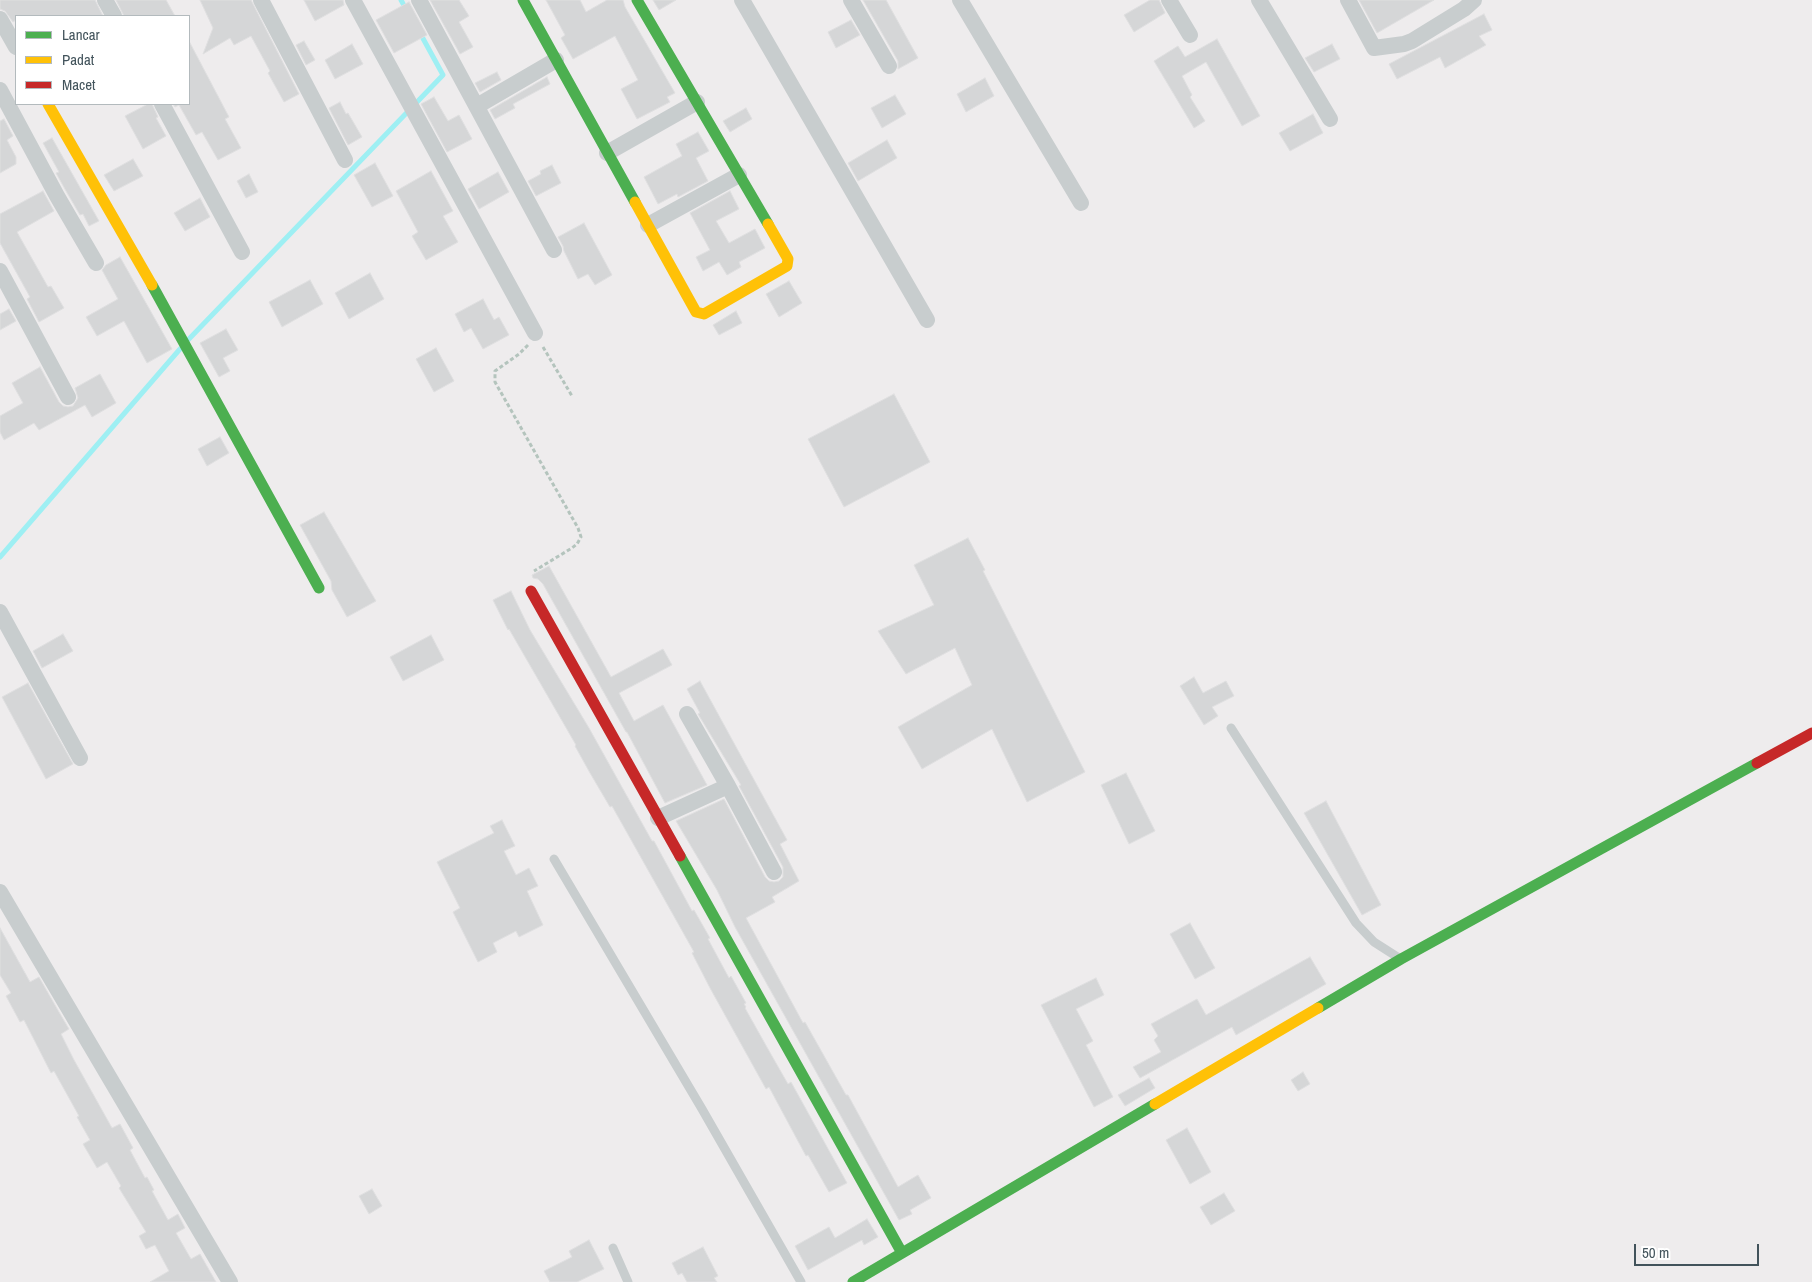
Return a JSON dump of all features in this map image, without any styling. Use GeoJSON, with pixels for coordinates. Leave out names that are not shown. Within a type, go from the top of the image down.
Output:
{"type":"FeatureCollection","features":[{"type":"Feature","properties":{"kind":"street"},"geometry":{"type":"LineString","coordinates":[[105,0],[113,15]]}},
{"type":"Feature","properties":{"kind":"street"},"geometry":{"type":"LineString","coordinates":[[261,0],[345,160]]}},
{"type":"Feature","properties":{"kind":"street"},"geometry":{"type":"LineString","coordinates":[[353,0],[535,334]]}},
{"type":"Feature","properties":{"kind":"street"},"geometry":{"type":"LineString","coordinates":[[419,0],[554,250]]}},
{"type":"Feature","properties":{"kind":"street"},"geometry":{"type":"LineString","coordinates":[[523,0],[696,312],[704,314],[786,266],[788,259],[637,0]]}},
{"type":"Feature","properties":{"kind":"street"},"geometry":{"type":"LineString","coordinates":[[742,0],[927,320]]}},
{"type":"Feature","properties":{"kind":"street"},"geometry":{"type":"LineString","coordinates":[[850,0],[889,66]]}},
{"type":"Feature","properties":{"kind":"street"},"geometry":{"type":"LineString","coordinates":[[960,0],[1080,203]]}},
{"type":"Feature","properties":{"kind":"street"},"geometry":{"type":"LineString","coordinates":[[1169,0],[1190,35]]}},
{"type":"Feature","properties":{"kind":"street"},"geometry":{"type":"LineString","coordinates":[[1259,0],[1330,119]]}},
{"type":"Feature","properties":{"kind":"street"},"geometry":{"type":"LineString","coordinates":[[1348,0],[1374,48],[1404,44],[1412,41],[1464,9],[1474,0]]}},
{"type":"Feature","properties":{"kind":"street"},"geometry":{"type":"LineString","coordinates":[[0,19],[15,45]]}},
{"type":"Feature","properties":{"kind":"street"},"geometry":{"type":"LineString","coordinates":[[477,106],[556,60]]}},
{"type":"Feature","properties":{"kind":"street"},"geometry":{"type":"LineString","coordinates":[[0,90],[57,196],[96,263]]}},
{"type":"Feature","properties":{"kind":"street"},"geometry":{"type":"LineString","coordinates":[[607,153],[696,102]]}},
{"type":"Feature","properties":{"kind":"street"},"geometry":{"type":"LineString","coordinates":[[49,105],[176,328],[319,588]]}},
{"type":"Feature","properties":{"kind":"street"},"geometry":{"type":"LineString","coordinates":[[163,105],[242,252]]}},
{"type":"Feature","properties":{"kind":"street"},"geometry":{"type":"LineString","coordinates":[[648,226],[739,175]]}},
{"type":"Feature","properties":{"kind":"street"},"geometry":{"type":"LineString","coordinates":[[0,271],[68,397]]}},
{"type":"Feature","properties":{"kind":"street"},"geometry":{"type":"LineString","coordinates":[[531,591],[902,1253]]}},
{"type":"Feature","properties":{"kind":"street"},"geometry":{"type":"LineString","coordinates":[[0,612],[80,758]]}},
{"type":"Feature","properties":{"kind":"street"},"geometry":{"type":"LineString","coordinates":[[687,714],[774,872]]}},
{"type":"Feature","properties":{"kind":"street"},"geometry":{"type":"LineString","coordinates":[[853,1282],[1401,960],[1812,733]]}},
{"type":"Feature","properties":{"kind":"street"},"geometry":{"type":"LineString","coordinates":[[658,818],[728,786]]}},
{"type":"Feature","properties":{"kind":"street"},"geometry":{"type":"LineString","coordinates":[[0,892],[230,1282]]}},
{"type":"Feature","properties":{"kind":"lane"},"geometry":{"type":"LineString","coordinates":[[1231,728],[1356,923],[1374,942],[1401,960]]}},
{"type":"Feature","properties":{"kind":"lane"},"geometry":{"type":"LineString","coordinates":[[554,860],[697,1101],[801,1282]]}},
{"type":"Feature","properties":{"kind":"lane"},"geometry":{"type":"LineString","coordinates":[[613,1248],[628,1282]]}},
{"type":"Feature","properties":{"kind":"path"},"geometry":{"type":"LineString","coordinates":[[531,591],[530,579],[533,572],[572,548],[581,537],[578,528],[494,377],[495,370],[519,354],[529,344],[535,334],[572,396]]}},
{"type":"Feature","properties":{"kind":"building"},"geometry":{"type":"Polygon","coordinates":[[[0,0],[95,0],[102,15],[15,15],[15,21],[13,22],[5,11],[0,9],[0,0]]]}},
{"type":"Feature","properties":{"kind":"building"},"geometry":{"type":"Polygon","coordinates":[[[116,0],[166,0],[174,15],[124,15],[116,0]]]}},
{"type":"Feature","properties":{"kind":"building"},"geometry":{"type":"Polygon","coordinates":[[[200,0],[251,0],[299,94],[284,102],[251,36],[234,45],[230,38],[203,54],[213,28],[200,0]]]}},
{"type":"Feature","properties":{"kind":"building"},"geometry":{"type":"Polygon","coordinates":[[[304,0],[343,0],[344,5],[315,21],[304,0]]]}},
{"type":"Feature","properties":{"kind":"building"},"geometry":{"type":"Polygon","coordinates":[[[430,0],[459,0],[469,16],[459,22],[473,47],[460,54],[430,0]]]}},
{"type":"Feature","properties":{"kind":"building"},"geometry":{"type":"Polygon","coordinates":[[[546,0],[580,0],[586,12],[607,0],[623,0],[625,7],[675,93],[667,97],[670,102],[637,119],[621,89],[638,80],[615,36],[573,59],[561,38],[565,35],[546,0]]]}},
{"type":"Feature","properties":{"kind":"building"},"geometry":{"type":"Polygon","coordinates":[[[653,0],[676,0],[659,10],[653,0]]]}},
{"type":"Feature","properties":{"kind":"building"},"geometry":{"type":"Polygon","coordinates":[[[863,0],[886,0],[918,58],[898,69],[898,61],[863,0]]]}},
{"type":"Feature","properties":{"kind":"building"},"geometry":{"type":"Polygon","coordinates":[[[1150,0],[1159,0],[1165,13],[1134,32],[1124,15],[1150,0]]]}},
{"type":"Feature","properties":{"kind":"building"},"geometry":{"type":"Polygon","coordinates":[[[1359,0],[1434,0],[1377,33],[1359,0]]]}},
{"type":"Feature","properties":{"kind":"building"},"geometry":{"type":"Polygon","coordinates":[[[409,2],[427,35],[394,53],[376,20],[409,2]]]}},
{"type":"Feature","properties":{"kind":"building"},"geometry":{"type":"Polygon","coordinates":[[[1484,14],[1492,30],[1479,36],[1486,45],[1445,68],[1440,57],[1397,79],[1389,64],[1484,14]]]}},
{"type":"Feature","properties":{"kind":"building"},"geometry":{"type":"Polygon","coordinates":[[[851,20],[860,35],[836,48],[828,32],[851,20]]]}},
{"type":"Feature","properties":{"kind":"building"},"geometry":{"type":"Polygon","coordinates":[[[1217,39],[1260,116],[1242,126],[1206,62],[1182,76],[1192,95],[1190,97],[1205,121],[1194,128],[1154,61],[1178,46],[1185,57],[1217,39]]]}},
{"type":"Feature","properties":{"kind":"building"},"geometry":{"type":"Polygon","coordinates":[[[304,41],[315,60],[306,65],[296,45],[304,41]]]}},
{"type":"Feature","properties":{"kind":"building"},"geometry":{"type":"Polygon","coordinates":[[[190,43],[229,117],[225,119],[241,148],[218,160],[202,132],[196,135],[179,105],[190,105],[190,43]]]}},
{"type":"Feature","properties":{"kind":"building"},"geometry":{"type":"Polygon","coordinates":[[[352,44],[363,64],[335,79],[325,60],[352,44]]]}},
{"type":"Feature","properties":{"kind":"building"},"geometry":{"type":"Polygon","coordinates":[[[1332,44],[1340,59],[1314,72],[1305,58],[1332,44]]]}},
{"type":"Feature","properties":{"kind":"building"},"geometry":{"type":"Polygon","coordinates":[[[497,72],[501,80],[480,92],[475,83],[497,72]]]}},
{"type":"Feature","properties":{"kind":"building"},"geometry":{"type":"Polygon","coordinates":[[[547,77],[550,84],[513,104],[515,108],[495,119],[490,110],[547,77]]]}},
{"type":"Feature","properties":{"kind":"building"},"geometry":{"type":"Polygon","coordinates":[[[985,78],[994,96],[966,112],[957,94],[985,78]]]}},
{"type":"Feature","properties":{"kind":"building"},"geometry":{"type":"Polygon","coordinates":[[[895,95],[906,114],[882,128],[871,108],[895,95]]]}},
{"type":"Feature","properties":{"kind":"building"},"geometry":{"type":"Polygon","coordinates":[[[434,97],[448,121],[459,115],[472,139],[447,152],[421,104],[434,97]]]}},
{"type":"Feature","properties":{"kind":"building"},"geometry":{"type":"Polygon","coordinates":[[[340,102],[362,137],[348,145],[329,108],[340,102]]]}},
{"type":"Feature","properties":{"kind":"building"},"geometry":{"type":"Polygon","coordinates":[[[146,105],[152,105],[158,117],[156,118],[166,136],[143,149],[125,116],[146,105]]]}},
{"type":"Feature","properties":{"kind":"building"},"geometry":{"type":"Polygon","coordinates":[[[746,108],[752,119],[730,132],[723,121],[746,108]]]}},
{"type":"Feature","properties":{"kind":"building"},"geometry":{"type":"Polygon","coordinates":[[[1313,114],[1323,133],[1290,151],[1279,133],[1313,114]]]}},
{"type":"Feature","properties":{"kind":"building"},"geometry":{"type":"Polygon","coordinates":[[[4,119],[13,136],[7,140],[16,157],[16,164],[0,173],[0,121],[4,119]]]}},
{"type":"Feature","properties":{"kind":"building"},"geometry":{"type":"Polygon","coordinates":[[[698,132],[709,151],[696,158],[708,181],[678,197],[677,194],[658,204],[644,177],[682,156],[676,144],[698,132]]]}},
{"type":"Feature","properties":{"kind":"building"},"geometry":{"type":"Polygon","coordinates":[[[52,138],[99,221],[89,226],[83,214],[80,215],[56,173],[59,172],[43,143],[52,138]]]}},
{"type":"Feature","properties":{"kind":"building"},"geometry":{"type":"Polygon","coordinates":[[[887,140],[897,158],[858,181],[848,163],[887,140]]]}},
{"type":"Feature","properties":{"kind":"building"},"geometry":{"type":"Polygon","coordinates":[[[133,159],[143,176],[114,191],[104,175],[133,159]]]}},
{"type":"Feature","properties":{"kind":"building"},"geometry":{"type":"Polygon","coordinates":[[[375,163],[393,196],[372,207],[354,175],[375,163]]]}},
{"type":"Feature","properties":{"kind":"building"},"geometry":{"type":"Polygon","coordinates":[[[552,165],[561,183],[536,196],[528,181],[541,174],[540,171],[552,165]]]}},
{"type":"Feature","properties":{"kind":"building"},"geometry":{"type":"Polygon","coordinates":[[[431,171],[453,211],[443,216],[458,242],[426,260],[412,236],[418,232],[396,191],[431,171]]]}},
{"type":"Feature","properties":{"kind":"building"},"geometry":{"type":"Polygon","coordinates":[[[498,172],[509,192],[479,209],[468,189],[498,172]]]}},
{"type":"Feature","properties":{"kind":"building"},"geometry":{"type":"Polygon","coordinates":[[[249,174],[258,192],[246,198],[237,181],[249,174]]]}},
{"type":"Feature","properties":{"kind":"building"},"geometry":{"type":"Polygon","coordinates":[[[43,191],[54,211],[17,232],[48,287],[51,286],[64,308],[39,322],[27,299],[30,297],[0,243],[0,214],[43,191]]]}},
{"type":"Feature","properties":{"kind":"building"},"geometry":{"type":"Polygon","coordinates":[[[730,191],[739,209],[716,221],[729,243],[755,229],[765,248],[739,262],[741,267],[727,275],[719,262],[703,271],[696,257],[710,250],[690,213],[730,191]]]}},
{"type":"Feature","properties":{"kind":"building"},"geometry":{"type":"Polygon","coordinates":[[[200,198],[210,217],[185,231],[174,213],[200,198]]]}},
{"type":"Feature","properties":{"kind":"building"},"geometry":{"type":"Polygon","coordinates":[[[584,223],[612,275],[595,285],[588,274],[578,279],[558,237],[584,223]]]}},
{"type":"Feature","properties":{"kind":"building"},"geometry":{"type":"Polygon","coordinates":[[[120,257],[172,349],[147,363],[124,321],[97,336],[86,317],[118,299],[102,270],[106,265],[120,257]]]}},
{"type":"Feature","properties":{"kind":"building"},"geometry":{"type":"Polygon","coordinates":[[[370,273],[384,299],[349,319],[335,293],[370,273]]]}},
{"type":"Feature","properties":{"kind":"building"},"geometry":{"type":"Polygon","coordinates":[[[310,280],[323,304],[282,327],[269,302],[310,280]]]}},
{"type":"Feature","properties":{"kind":"building"},"geometry":{"type":"Polygon","coordinates":[[[789,281],[802,303],[779,317],[766,294],[789,281]]]}},
{"type":"Feature","properties":{"kind":"building"},"geometry":{"type":"Polygon","coordinates":[[[483,299],[494,320],[499,317],[509,335],[483,349],[471,328],[464,332],[455,314],[483,299]]]}},
{"type":"Feature","properties":{"kind":"building"},"geometry":{"type":"Polygon","coordinates":[[[9,309],[16,321],[0,330],[0,314],[9,309]]]}},
{"type":"Feature","properties":{"kind":"building"},"geometry":{"type":"Polygon","coordinates":[[[736,311],[742,323],[719,335],[713,325],[736,311]]]}},
{"type":"Feature","properties":{"kind":"building"},"geometry":{"type":"Polygon","coordinates":[[[226,329],[238,350],[223,358],[230,371],[219,377],[200,343],[226,329]]]}},
{"type":"Feature","properties":{"kind":"building"},"geometry":{"type":"Polygon","coordinates":[[[436,348],[454,381],[434,392],[416,359],[436,348]]]}},
{"type":"Feature","properties":{"kind":"building"},"geometry":{"type":"Polygon","coordinates":[[[40,367],[63,406],[73,406],[78,398],[75,388],[100,374],[116,403],[92,417],[85,405],[39,430],[34,423],[4,440],[0,432],[0,416],[23,403],[12,383],[40,367]]]}},
{"type":"Feature","properties":{"kind":"building"},"geometry":{"type":"Polygon","coordinates":[[[894,394],[930,462],[844,507],[808,439],[894,394]]]}},
{"type":"Feature","properties":{"kind":"building"},"geometry":{"type":"Polygon","coordinates":[[[220,437],[229,453],[207,466],[198,449],[220,437]]]}},
{"type":"Feature","properties":{"kind":"building"},"geometry":{"type":"Polygon","coordinates":[[[324,512],[376,601],[347,617],[332,590],[331,581],[300,525],[324,512]]]}},
{"type":"Feature","properties":{"kind":"building"},"geometry":{"type":"Polygon","coordinates":[[[968,538],[1085,772],[1027,802],[992,729],[922,769],[898,727],[972,685],[955,648],[906,674],[878,631],[934,605],[914,565],[968,538]]]}},
{"type":"Feature","properties":{"kind":"building"},"geometry":{"type":"Polygon","coordinates":[[[549,566],[611,677],[663,649],[672,665],[619,693],[634,721],[663,705],[707,785],[665,803],[543,584],[538,579],[533,578],[532,575],[549,566]]]}},
{"type":"Feature","properties":{"kind":"building"},"geometry":{"type":"Polygon","coordinates":[[[511,591],[530,630],[589,728],[692,911],[694,910],[729,978],[731,976],[746,1003],[744,1004],[745,1008],[788,1084],[791,1082],[847,1183],[829,1192],[808,1155],[806,1156],[769,1087],[766,1089],[710,988],[692,953],[694,952],[612,806],[610,807],[508,630],[493,600],[511,591]]]}},
{"type":"Feature","properties":{"kind":"building"},"geometry":{"type":"Polygon","coordinates":[[[63,634],[73,651],[42,668],[33,651],[63,634]]]}},
{"type":"Feature","properties":{"kind":"building"},"geometry":{"type":"Polygon","coordinates":[[[431,635],[444,660],[403,681],[390,657],[431,635]]]}},
{"type":"Feature","properties":{"kind":"building"},"geometry":{"type":"Polygon","coordinates":[[[1194,677],[1203,693],[1226,681],[1234,696],[1212,707],[1218,716],[1204,725],[1180,686],[1194,677]]]}},
{"type":"Feature","properties":{"kind":"building"},"geometry":{"type":"Polygon","coordinates":[[[700,681],[787,840],[780,844],[799,881],[772,897],[775,902],[746,918],[803,1023],[805,1022],[846,1095],[848,1095],[898,1187],[918,1175],[931,1198],[910,1210],[912,1214],[899,1220],[735,927],[717,890],[676,821],[724,799],[765,877],[769,881],[774,882],[779,881],[783,877],[783,867],[739,786],[741,785],[698,714],[700,713],[687,689],[700,681]]]}},
{"type":"Feature","properties":{"kind":"building"},"geometry":{"type":"Polygon","coordinates":[[[28,683],[73,764],[46,779],[2,697],[28,683]]]}},
{"type":"Feature","properties":{"kind":"building"},"geometry":{"type":"Polygon","coordinates":[[[1126,773],[1155,831],[1129,844],[1101,785],[1126,773]]]}},
{"type":"Feature","properties":{"kind":"building"},"geometry":{"type":"Polygon","coordinates":[[[1326,801],[1381,905],[1362,915],[1304,813],[1326,801]]]}},
{"type":"Feature","properties":{"kind":"building"},"geometry":{"type":"Polygon","coordinates":[[[502,820],[515,846],[504,851],[516,875],[529,868],[538,886],[527,891],[543,925],[519,937],[516,931],[493,943],[497,952],[478,962],[453,912],[460,908],[437,862],[494,833],[490,826],[502,820]]]}},
{"type":"Feature","properties":{"kind":"building"},"geometry":{"type":"Polygon","coordinates":[[[1190,923],[1215,968],[1195,979],[1170,934],[1190,923]]]}},
{"type":"Feature","properties":{"kind":"building"},"geometry":{"type":"Polygon","coordinates":[[[0,928],[30,982],[39,977],[69,1029],[61,1034],[74,1060],[112,1128],[120,1124],[133,1148],[130,1150],[145,1178],[147,1177],[154,1190],[152,1191],[168,1220],[178,1214],[185,1228],[176,1233],[191,1259],[200,1254],[216,1282],[150,1282],[169,1271],[155,1245],[146,1249],[139,1236],[146,1232],[119,1188],[121,1186],[107,1162],[97,1168],[83,1144],[90,1140],[77,1117],[79,1116],[54,1071],[51,1073],[24,1020],[20,1022],[6,996],[11,993],[0,975],[0,928]]]}},
{"type":"Feature","properties":{"kind":"building"},"geometry":{"type":"Polygon","coordinates":[[[1310,957],[1326,984],[1236,1035],[1232,1027],[1140,1078],[1133,1067],[1161,1052],[1154,1040],[1158,1036],[1151,1024],[1197,999],[1206,1015],[1310,957]]]}},
{"type":"Feature","properties":{"kind":"building"},"geometry":{"type":"Polygon","coordinates":[[[1096,978],[1104,995],[1076,1009],[1093,1041],[1086,1045],[1113,1097],[1094,1107],[1041,1005],[1096,978]]]}},
{"type":"Feature","properties":{"kind":"building"},"geometry":{"type":"Polygon","coordinates":[[[1303,1072],[1310,1084],[1298,1091],[1291,1080],[1303,1072]]]}},
{"type":"Feature","properties":{"kind":"building"},"geometry":{"type":"Polygon","coordinates":[[[1149,1078],[1155,1088],[1125,1106],[1118,1095],[1149,1078]]]}},
{"type":"Feature","properties":{"kind":"building"},"geometry":{"type":"Polygon","coordinates":[[[1187,1128],[1211,1172],[1190,1184],[1166,1140],[1187,1128]]]}},
{"type":"Feature","properties":{"kind":"building"},"geometry":{"type":"Polygon","coordinates":[[[372,1189],[382,1206],[369,1214],[359,1196],[372,1189]]]}},
{"type":"Feature","properties":{"kind":"building"},"geometry":{"type":"Polygon","coordinates":[[[1224,1193],[1235,1211],[1211,1225],[1200,1207],[1224,1193]]]}},
{"type":"Feature","properties":{"kind":"building"},"geometry":{"type":"Polygon","coordinates":[[[867,1219],[878,1237],[864,1245],[862,1240],[808,1270],[795,1246],[829,1227],[835,1238],[867,1219]]]}},
{"type":"Feature","properties":{"kind":"building"},"geometry":{"type":"Polygon","coordinates":[[[589,1240],[604,1269],[577,1282],[550,1282],[544,1271],[572,1257],[569,1251],[589,1240]]]}},
{"type":"Feature","properties":{"kind":"building"},"geometry":{"type":"Polygon","coordinates":[[[703,1247],[718,1276],[714,1278],[717,1282],[687,1282],[682,1273],[678,1275],[672,1263],[703,1247]]]}},
{"type":"Feature","properties":{"kind":"waterway"},"geometry":{"type":"LineString","coordinates":[[401,0],[407,11]]}},
{"type":"Feature","properties":{"kind":"waterway"},"geometry":{"type":"LineString","coordinates":[[189,339],[443,75],[420,33]]}},
{"type":"Feature","properties":{"kind":"waterway"},"geometry":{"type":"LineString","coordinates":[[0,557],[180,349]]}},
{"type":"Feature","properties":{"kind":"traffic: fast"},"geometry":{"type":"LineString","coordinates":[[523,0],[635,202]]}},
{"type":"Feature","properties":{"kind":"traffic: fast"},"geometry":{"type":"LineString","coordinates":[[637,0],[768,224]]}},
{"type":"Feature","properties":{"kind":"traffic: fast"},"geometry":{"type":"LineString","coordinates":[[152,285],[319,588]]}},
{"type":"Feature","properties":{"kind":"traffic: fast"},"geometry":{"type":"LineString","coordinates":[[1318,1008],[1401,959],[1757,763]]}},
{"type":"Feature","properties":{"kind":"traffic: fast"},"geometry":{"type":"LineString","coordinates":[[680,856],[902,1253]]}},
{"type":"Feature","properties":{"kind":"traffic: fast"},"geometry":{"type":"LineString","coordinates":[[853,1282],[1155,1104]]}},
{"type":"Feature","properties":{"kind":"traffic: slow"},"geometry":{"type":"LineString","coordinates":[[49,105],[152,285]]}},
{"type":"Feature","properties":{"kind":"traffic: slow"},"geometry":{"type":"LineString","coordinates":[[635,202],[696,312],[704,314],[787,266],[788,259],[768,224]]}},
{"type":"Feature","properties":{"kind":"traffic: slow"},"geometry":{"type":"LineString","coordinates":[[1155,1104],[1318,1008]]}},
{"type":"Feature","properties":{"kind":"traffic: jam"},"geometry":{"type":"LineString","coordinates":[[531,591],[680,856]]}},
{"type":"Feature","properties":{"kind":"traffic: jam"},"geometry":{"type":"LineString","coordinates":[[1757,763],[1812,733]]}}]}
